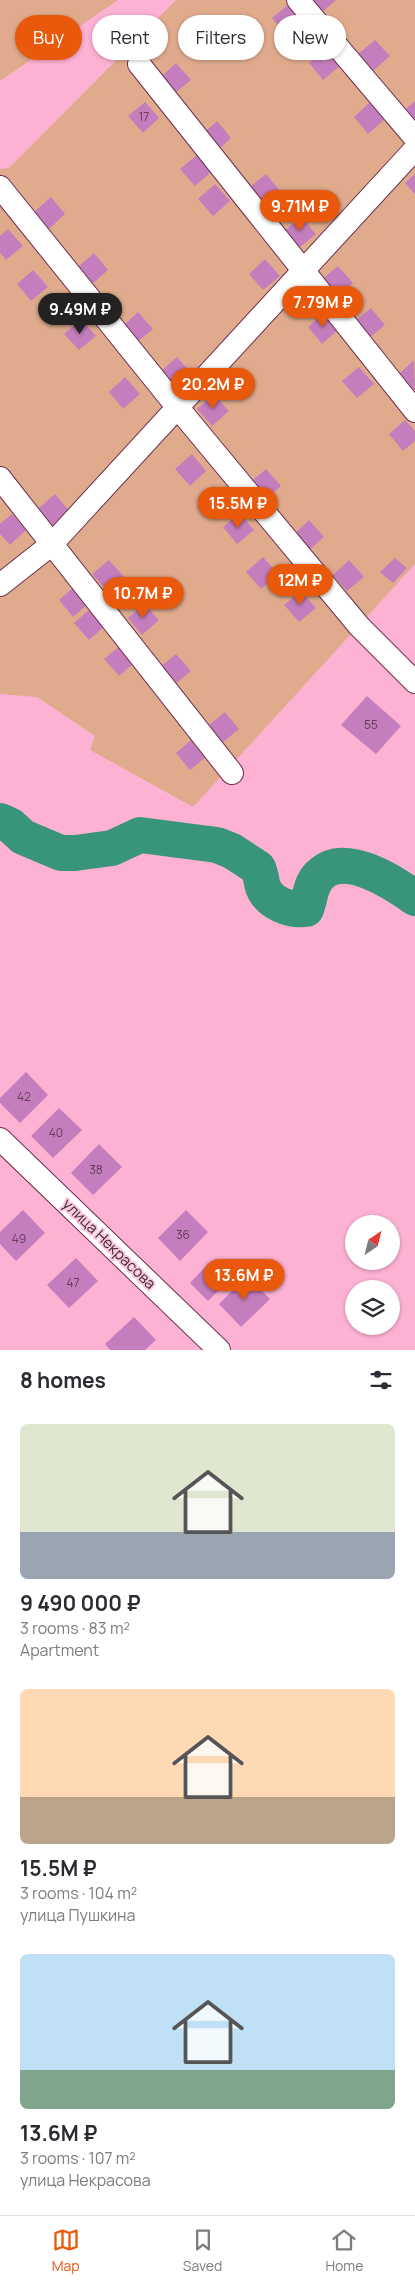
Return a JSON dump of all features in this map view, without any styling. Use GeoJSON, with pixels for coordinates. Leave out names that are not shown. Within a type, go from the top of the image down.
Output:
{"type":"FeatureCollection","features":[{"type":"Feature","properties":{"kind":"street"},"geometry":{"type":"LineString","coordinates":[[298,0],[415,138]]}},
{"type":"Feature","properties":{"kind":"street"},"geometry":{"type":"LineString","coordinates":[[139,64],[415,411]]}},
{"type":"Feature","properties":{"kind":"street"},"geometry":{"type":"LineString","coordinates":[[0,585],[52,544],[415,149]]}},
{"type":"Feature","properties":{"kind":"street"},"geometry":{"type":"LineString","coordinates":[[0,188],[178,408],[360,626],[415,682]]}},
{"type":"Feature","properties":{"kind":"street"},"geometry":{"type":"LineString","coordinates":[[0,478],[232,773]]}},
{"type":"Feature","properties":{"kind":"street","name":"улица Некрасова"},"geometry":{"type":"LineString","coordinates":[[0,1139],[219,1350]]}},
{"type":"Feature","properties":{"kind":"shaded area"},"geometry":{"type":"Polygon","coordinates":[[[0,0],[118,0],[96,15],[92,15],[92,18],[82,25],[82,15],[15,15],[15,60],[31,60],[0,81],[0,0]]]}},
{"type":"Feature","properties":{"kind":"shaded area"},"geometry":{"type":"Polygon","coordinates":[[[176,0],[415,0],[415,564],[193,807],[90,750],[95,736],[37,697],[0,694],[0,169],[9,168],[116,60],[168,60],[168,15],[161,15],[176,0]]]}},
{"type":"Feature","properties":{"kind":"building"},"geometry":{"type":"Polygon","coordinates":[[[309,0],[336,0],[321,13],[309,0]]]}},
{"type":"Feature","properties":{"kind":"building"},"geometry":{"type":"Polygon","coordinates":[[[289,4],[298,15],[276,15],[289,4]]]}},
{"type":"Feature","properties":{"kind":"building"},"geometry":{"type":"Polygon","coordinates":[[[375,40],[390,56],[373,71],[358,54],[375,40]]]}},
{"type":"Feature","properties":{"kind":"building"},"geometry":{"type":"Polygon","coordinates":[[[312,60],[335,60],[340,66],[323,80],[309,63],[312,60]]]}},
{"type":"Feature","properties":{"kind":"building"},"geometry":{"type":"Polygon","coordinates":[[[176,63],[191,80],[174,94],[160,78],[176,63]]]}},
{"type":"Feature","properties":{"kind":"building"},"geometry":{"type":"Polygon","coordinates":[[[415,101],[415,120],[406,109],[415,101]]]}},
{"type":"Feature","properties":{"kind":"building"},"geometry":{"type":"Polygon","coordinates":[[[145,102],[159,118],[143,133],[128,116],[145,102]]]}},
{"type":"Feature","properties":{"kind":"building"},"geometry":{"type":"Polygon","coordinates":[[[370,102],[385,119],[368,134],[354,117],[370,102]]]}},
{"type":"Feature","properties":{"kind":"building"},"geometry":{"type":"Polygon","coordinates":[[[217,121],[231,138],[215,153],[200,136],[217,121]]]}},
{"type":"Feature","properties":{"kind":"building"},"geometry":{"type":"Polygon","coordinates":[[[197,155],[211,172],[195,186],[180,169],[197,155]]]}},
{"type":"Feature","properties":{"kind":"building"},"geometry":{"type":"Polygon","coordinates":[[[266,174],[280,191],[264,205],[249,188],[266,174]]]}},
{"type":"Feature","properties":{"kind":"building"},"geometry":{"type":"Polygon","coordinates":[[[415,174],[415,194],[405,183],[415,174]]]}},
{"type":"Feature","properties":{"kind":"building"},"geometry":{"type":"Polygon","coordinates":[[[215,184],[230,201],[213,216],[198,199],[215,184]]]}},
{"type":"Feature","properties":{"kind":"building"},"geometry":{"type":"Polygon","coordinates":[[[51,197],[65,214],[49,229],[34,212],[51,197]]]}},
{"type":"Feature","properties":{"kind":"building"},"geometry":{"type":"Polygon","coordinates":[[[301,217],[316,234],[299,248],[284,231],[301,217]]]}},
{"type":"Feature","properties":{"kind":"building"},"geometry":{"type":"Polygon","coordinates":[[[8,229],[23,246],[6,260],[0,253],[0,236],[8,229]]]}},
{"type":"Feature","properties":{"kind":"building"},"geometry":{"type":"Polygon","coordinates":[[[94,253],[108,270],[91,285],[77,268],[94,253]]]}},
{"type":"Feature","properties":{"kind":"building"},"geometry":{"type":"Polygon","coordinates":[[[265,259],[280,276],[263,290],[249,274],[265,259]]]}},
{"type":"Feature","properties":{"kind":"building"},"geometry":{"type":"Polygon","coordinates":[[[338,266],[353,283],[336,297],[321,280],[338,266]]]}},
{"type":"Feature","properties":{"kind":"building"},"geometry":{"type":"Polygon","coordinates":[[[33,270],[48,287],[31,301],[17,284],[33,270]]]}},
{"type":"Feature","properties":{"kind":"building"},"geometry":{"type":"Polygon","coordinates":[[[371,308],[385,325],[368,339],[354,322],[371,308]]]}},
{"type":"Feature","properties":{"kind":"building"},"geometry":{"type":"Polygon","coordinates":[[[138,312],[153,329],[136,343],[122,327],[138,312]]]}},
{"type":"Feature","properties":{"kind":"building"},"geometry":{"type":"Polygon","coordinates":[[[324,313],[339,329],[322,344],[308,327],[324,313]]]}},
{"type":"Feature","properties":{"kind":"building"},"geometry":{"type":"Polygon","coordinates":[[[81,319],[96,336],[79,350],[64,334],[81,319]]]}},
{"type":"Feature","properties":{"kind":"building"},"geometry":{"type":"Polygon","coordinates":[[[177,357],[192,374],[175,389],[160,372],[177,357]]]}},
{"type":"Feature","properties":{"kind":"building"},"geometry":{"type":"Polygon","coordinates":[[[414,360],[415,389],[412,392],[398,375],[414,360]]]}},
{"type":"Feature","properties":{"kind":"building"},"geometry":{"type":"Polygon","coordinates":[[[359,367],[374,384],[357,398],[342,381],[359,367]]]}},
{"type":"Feature","properties":{"kind":"building"},"geometry":{"type":"Polygon","coordinates":[[[125,377],[140,394],[123,409],[109,392],[125,377]]]}},
{"type":"Feature","properties":{"kind":"building"},"geometry":{"type":"Polygon","coordinates":[[[214,395],[229,411],[212,426],[197,409],[214,395]]]}},
{"type":"Feature","properties":{"kind":"building"},"geometry":{"type":"Polygon","coordinates":[[[405,420],[415,431],[415,441],[403,451],[389,434],[405,420]]]}},
{"type":"Feature","properties":{"kind":"building"},"geometry":{"type":"Polygon","coordinates":[[[192,454],[206,471],[190,486],[175,469],[192,454]]]}},
{"type":"Feature","properties":{"kind":"building"},"geometry":{"type":"Polygon","coordinates":[[[266,469],[281,486],[264,500],[249,483],[266,469]]]}},
{"type":"Feature","properties":{"kind":"building"},"geometry":{"type":"Polygon","coordinates":[[[55,494],[69,511],[53,526],[38,509],[55,494]]]}},
{"type":"Feature","properties":{"kind":"building"},"geometry":{"type":"Polygon","coordinates":[[[239,513],[254,530],[237,544],[223,527],[239,513]]]}},
{"type":"Feature","properties":{"kind":"building"},"geometry":{"type":"Polygon","coordinates":[[[12,514],[26,530],[10,545],[0,534],[0,524],[12,514]]]}},
{"type":"Feature","properties":{"kind":"building"},"geometry":{"type":"Polygon","coordinates":[[[309,520],[324,537],[307,552],[293,535],[309,520]]]}},
{"type":"Feature","properties":{"kind":"building"},"geometry":{"type":"Polygon","coordinates":[[[263,557],[278,574],[261,589],[246,572],[263,557]]]}},
{"type":"Feature","properties":{"kind":"building"},"geometry":{"type":"Polygon","coordinates":[[[395,558],[407,568],[393,583],[380,572],[395,558]]]}},
{"type":"Feature","properties":{"kind":"building"},"geometry":{"type":"Polygon","coordinates":[[[109,560],[124,577],[107,591],[92,574],[109,560]]]}},
{"type":"Feature","properties":{"kind":"building"},"geometry":{"type":"Polygon","coordinates":[[[349,560],[364,577],[347,591],[333,575],[349,560]]]}},
{"type":"Feature","properties":{"kind":"building"},"geometry":{"type":"Polygon","coordinates":[[[75,586],[90,602],[73,617],[59,600],[75,586]]]}},
{"type":"Feature","properties":{"kind":"building"},"geometry":{"type":"Polygon","coordinates":[[[301,591],[316,608],[299,622],[284,605],[301,591]]]}},
{"type":"Feature","properties":{"kind":"building"},"geometry":{"type":"Polygon","coordinates":[[[144,604],[159,620],[142,635],[128,618],[144,604]]]}},
{"type":"Feature","properties":{"kind":"building"},"geometry":{"type":"Polygon","coordinates":[[[91,608],[106,625],[89,640],[74,623],[91,608]]]}},
{"type":"Feature","properties":{"kind":"building"},"geometry":{"type":"Polygon","coordinates":[[[121,645],[135,662],[119,676],[104,659],[121,645]]]}},
{"type":"Feature","properties":{"kind":"building"},"geometry":{"type":"Polygon","coordinates":[[[176,654],[191,671],[174,685],[159,668],[176,654]]]}},
{"type":"Feature","properties":{"kind":"building"},"geometry":{"type":"Polygon","coordinates":[[[367,696],[401,726],[376,754],[341,725],[367,696]]]}},
{"type":"Feature","properties":{"kind":"building"},"geometry":{"type":"Polygon","coordinates":[[[225,712],[239,729],[222,743],[208,726],[225,712]]]}},
{"type":"Feature","properties":{"kind":"building"},"geometry":{"type":"Polygon","coordinates":[[[192,739],[207,756],[190,770],[176,753],[192,739]]]}},
{"type":"Feature","properties":{"kind":"building"},"geometry":{"type":"Polygon","coordinates":[[[26,1072],[48,1095],[20,1123],[0,1103],[0,1098],[26,1072]]]}},
{"type":"Feature","properties":{"kind":"building"},"geometry":{"type":"Polygon","coordinates":[[[59,1108],[82,1130],[53,1158],[31,1136],[59,1108]]]}},
{"type":"Feature","properties":{"kind":"building"},"geometry":{"type":"Polygon","coordinates":[[[99,1144],[122,1167],[93,1195],[71,1173],[99,1144]]]}},
{"type":"Feature","properties":{"kind":"building"},"geometry":{"type":"Polygon","coordinates":[[[23,1210],[45,1233],[16,1261],[0,1244],[0,1232],[23,1210]]]}},
{"type":"Feature","properties":{"kind":"building"},"geometry":{"type":"Polygon","coordinates":[[[186,1210],[208,1232],[180,1261],[158,1238],[186,1210]]]}},
{"type":"Feature","properties":{"kind":"building"},"geometry":{"type":"Polygon","coordinates":[[[76,1258],[98,1281],[69,1308],[47,1285],[76,1258]]]}},
{"type":"Feature","properties":{"kind":"building"},"geometry":{"type":"Polygon","coordinates":[[[209,1263],[228,1281],[208,1301],[190,1283],[209,1263]]]}},
{"type":"Feature","properties":{"kind":"building"},"geometry":{"type":"Polygon","coordinates":[[[247,1276],[270,1299],[241,1327],[219,1304],[247,1276]]]}},
{"type":"Feature","properties":{"kind":"building"},"geometry":{"type":"Polygon","coordinates":[[[134,1317],[156,1340],[145,1350],[110,1350],[105,1344],[134,1317]]]}},
{"type":"Feature","properties":{"kind":"waterway"},"geometry":{"type":"LineString","coordinates":[[0,821],[11,826],[23,837],[61,853],[112,848],[140,835],[217,845],[232,851],[258,868],[266,893],[275,902],[293,909],[306,909],[317,878],[331,868],[343,866],[369,871],[415,898]]}}]}
